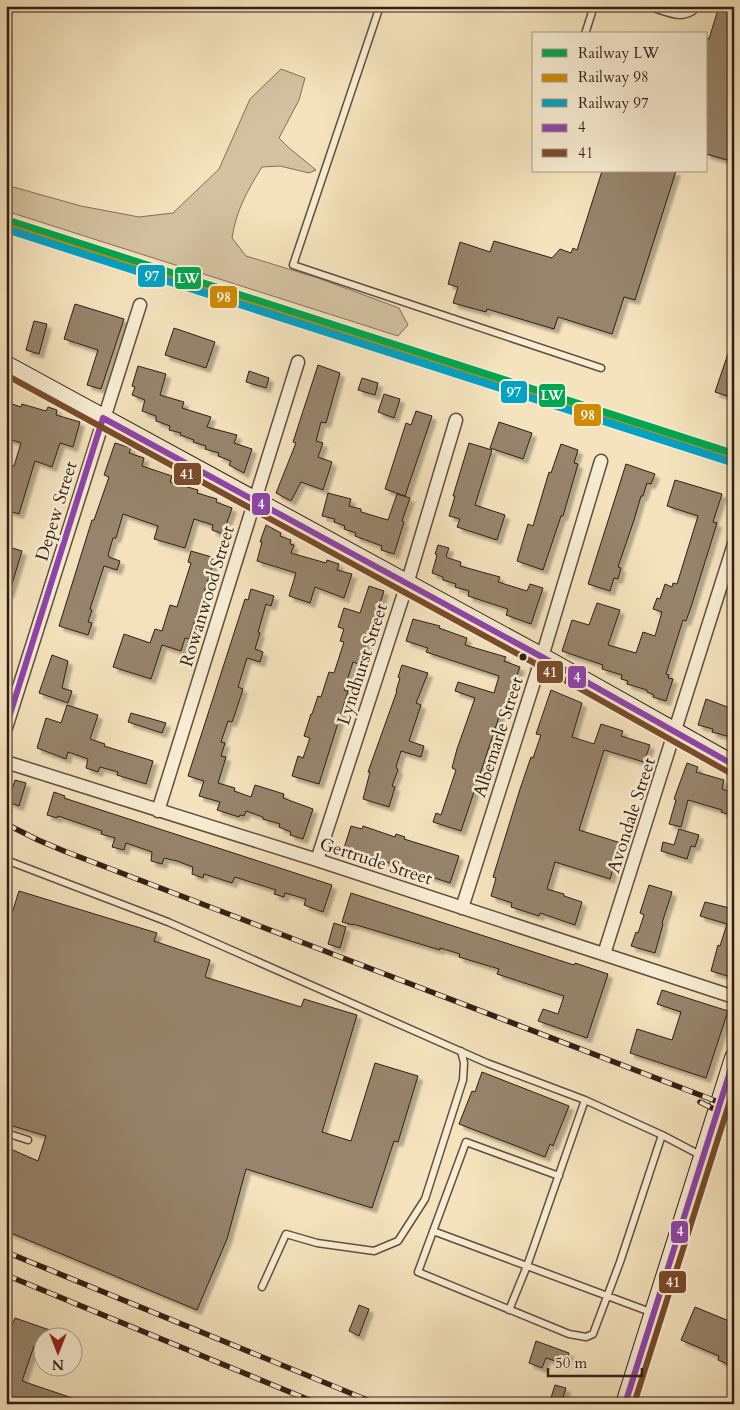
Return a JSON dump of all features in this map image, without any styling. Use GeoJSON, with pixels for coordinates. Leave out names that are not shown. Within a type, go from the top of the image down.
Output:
{"type":"FeatureCollection","features":[{"type":"Feature","properties":{"kind":"street"},"geometry":{"type":"LineString","coordinates":[[657,6],[678,13],[691,9]]}},
{"type":"Feature","properties":{"kind":"street","name":"Depew Street"},"geometry":{"type":"LineString","coordinates":[[6,728],[140,305]]}},
{"type":"Feature","properties":{"kind":"street","name":"Rowanwood Street"},"geometry":{"type":"LineString","coordinates":[[158,811],[298,362]]}},
{"type":"Feature","properties":{"kind":"street"},"geometry":{"type":"LineString","coordinates":[[6,365],[542,657],[734,765]]}},
{"type":"Feature","properties":{"kind":"street","name":"Lyndhurst Street"},"geometry":{"type":"LineString","coordinates":[[317,860],[407,584],[456,420]]}},
{"type":"Feature","properties":{"kind":"street","name":"Albemarle Street"},"geometry":{"type":"LineString","coordinates":[[462,908],[602,460]]}},
{"type":"Feature","properties":{"kind":"street","name":"Avondale Street"},"geometry":{"type":"LineString","coordinates":[[604,954],[676,732],[734,544]]}},
{"type":"Feature","properties":{"kind":"street","name":"Gertrude Street"},"geometry":{"type":"LineString","coordinates":[[6,762],[317,860],[734,997]]}},
{"type":"Feature","properties":{"kind":"street"},"geometry":{"type":"LineString","coordinates":[[625,1404],[734,1058]]}},
{"type":"Feature","properties":{"kind":"lane"},"geometry":{"type":"LineString","coordinates":[[380,6],[292,265],[601,368]]}},
{"type":"Feature","properties":{"kind":"lane"},"geometry":{"type":"LineString","coordinates":[[586,32],[594,6]]}},
{"type":"Feature","properties":{"kind":"lane"},"geometry":{"type":"LineString","coordinates":[[6,860],[168,922],[487,1063],[585,1100],[703,1156]]}},
{"type":"Feature","properties":{"kind":"lane"},"geometry":{"type":"LineString","coordinates":[[262,1287],[286,1234],[317,1243],[374,1251],[398,1241],[425,1198],[463,1080],[464,1063],[461,1051]]}},
{"type":"Feature","properties":{"kind":"lane"},"geometry":{"type":"LineString","coordinates":[[509,1310],[527,1266],[585,1100]]}},
{"type":"Feature","properties":{"kind":"lane"},"geometry":{"type":"LineString","coordinates":[[6,1133],[28,1140]]}},
{"type":"Feature","properties":{"kind":"lane"},"geometry":{"type":"LineString","coordinates":[[559,1176],[466,1142],[418,1272],[569,1334],[586,1337],[593,1334],[662,1135]]}},
{"type":"Feature","properties":{"kind":"lane"},"geometry":{"type":"LineString","coordinates":[[433,1232],[654,1313]]}},
{"type":"Feature","properties":{"kind":"shaded area"},"geometry":{"type":"Polygon","coordinates":[[[281,69],[305,78],[299,100],[279,138],[316,170],[309,173],[280,166],[262,167],[243,201],[236,219],[232,238],[246,256],[318,278],[399,308],[408,325],[398,336],[6,211],[6,185],[81,206],[139,217],[173,213],[219,169],[250,99],[281,69]]]}},
{"type":"Feature","properties":{"kind":"building"},"geometry":{"type":"Polygon","coordinates":[[[719,6],[734,6],[734,162],[708,155],[709,39],[719,6]]]}},
{"type":"Feature","properties":{"kind":"building"},"geometry":{"type":"Polygon","coordinates":[[[602,172],[676,172],[635,300],[624,297],[612,334],[558,317],[554,329],[487,309],[486,312],[453,303],[458,287],[448,284],[460,242],[490,252],[494,241],[552,258],[560,249],[571,253],[573,248],[577,250],[602,172]]]}},
{"type":"Feature","properties":{"kind":"building"},"geometry":{"type":"Polygon","coordinates":[[[75,304],[124,319],[101,389],[87,385],[98,350],[64,339],[75,304]]]}},
{"type":"Feature","properties":{"kind":"building"},"geometry":{"type":"Polygon","coordinates":[[[34,321],[47,324],[39,354],[26,350],[34,321]]]}},
{"type":"Feature","properties":{"kind":"building"},"geometry":{"type":"Polygon","coordinates":[[[174,328],[215,342],[206,368],[165,355],[174,328]]]}},
{"type":"Feature","properties":{"kind":"building"},"geometry":{"type":"Polygon","coordinates":[[[732,342],[734,342],[734,398],[715,392],[732,342]]]}},
{"type":"Feature","properties":{"kind":"building"},"geometry":{"type":"Polygon","coordinates":[[[318,365],[340,373],[326,423],[321,422],[316,441],[323,443],[318,457],[332,462],[323,490],[301,482],[291,501],[276,493],[296,443],[293,442],[318,365]]]}},
{"type":"Feature","properties":{"kind":"building"},"geometry":{"type":"Polygon","coordinates":[[[138,366],[166,374],[160,395],[184,402],[182,408],[211,417],[207,427],[237,435],[234,443],[252,449],[244,473],[229,465],[231,461],[218,456],[219,453],[205,449],[206,446],[193,442],[194,440],[180,435],[181,433],[169,430],[170,426],[156,421],[156,416],[142,411],[145,400],[132,395],[135,387],[132,386],[138,366]]]}},
{"type":"Feature","properties":{"kind":"building"},"geometry":{"type":"Polygon","coordinates":[[[249,371],[269,378],[266,388],[246,382],[249,371]]]}},
{"type":"Feature","properties":{"kind":"building"},"geometry":{"type":"Polygon","coordinates":[[[362,378],[378,383],[375,395],[358,390],[362,378]]]}},
{"type":"Feature","properties":{"kind":"building"},"geometry":{"type":"Polygon","coordinates":[[[384,394],[400,399],[394,418],[378,412],[384,394]]]}},
{"type":"Feature","properties":{"kind":"building"},"geometry":{"type":"Polygon","coordinates":[[[6,402],[21,407],[22,404],[46,411],[48,407],[57,410],[56,415],[80,422],[73,447],[60,443],[52,467],[35,461],[19,514],[6,510],[6,464],[14,466],[21,443],[6,438],[6,402]]]}},
{"type":"Feature","properties":{"kind":"building"},"geometry":{"type":"Polygon","coordinates":[[[416,411],[432,416],[405,496],[385,489],[406,423],[411,425],[416,411]]]}},
{"type":"Feature","properties":{"kind":"building"},"geometry":{"type":"Polygon","coordinates":[[[499,422],[532,433],[523,459],[490,448],[499,422]]]}},
{"type":"Feature","properties":{"kind":"building"},"geometry":{"type":"Polygon","coordinates":[[[115,443],[131,448],[129,453],[144,458],[142,466],[172,476],[170,482],[198,490],[197,493],[217,499],[216,502],[232,508],[223,534],[212,530],[213,525],[194,519],[185,548],[154,539],[158,526],[123,514],[116,538],[113,538],[108,555],[120,561],[117,570],[104,566],[90,609],[92,610],[88,622],[92,623],[88,635],[59,626],[92,520],[94,520],[109,477],[104,475],[115,443]]]}},
{"type":"Feature","properties":{"kind":"building"},"geometry":{"type":"Polygon","coordinates":[[[469,443],[492,450],[475,505],[505,515],[497,540],[457,527],[460,519],[449,516],[469,443]]]}},
{"type":"Feature","properties":{"kind":"building"},"geometry":{"type":"Polygon","coordinates":[[[561,444],[578,450],[574,463],[578,464],[563,516],[561,516],[543,570],[517,561],[528,524],[533,526],[549,472],[551,473],[561,444]]]}},
{"type":"Feature","properties":{"kind":"building"},"geometry":{"type":"Polygon","coordinates":[[[626,464],[655,474],[651,484],[647,483],[643,496],[641,496],[618,567],[621,568],[618,579],[614,578],[610,591],[588,584],[626,464]]]}},
{"type":"Feature","properties":{"kind":"building"},"geometry":{"type":"Polygon","coordinates":[[[675,480],[722,494],[713,522],[717,523],[691,607],[686,621],[683,620],[666,674],[669,675],[668,678],[673,679],[666,701],[653,697],[654,695],[647,692],[647,690],[627,684],[628,681],[621,679],[622,675],[602,669],[603,665],[562,651],[572,620],[589,625],[597,603],[620,610],[608,645],[636,653],[643,632],[655,636],[662,612],[653,609],[657,598],[660,599],[665,584],[672,587],[673,583],[677,584],[698,516],[667,506],[675,480]]]}},
{"type":"Feature","properties":{"kind":"building"},"geometry":{"type":"Polygon","coordinates":[[[328,493],[351,499],[349,506],[361,509],[361,512],[388,520],[397,494],[410,498],[394,554],[381,550],[382,546],[355,536],[356,533],[344,529],[345,526],[334,522],[335,519],[322,516],[328,493]]]}},
{"type":"Feature","properties":{"kind":"building"},"geometry":{"type":"Polygon","coordinates":[[[266,525],[281,533],[280,536],[291,540],[290,544],[294,545],[291,553],[326,563],[327,560],[339,564],[337,570],[352,574],[344,598],[315,587],[310,603],[289,596],[296,573],[257,561],[262,542],[260,542],[266,525]]]}},
{"type":"Feature","properties":{"kind":"building"},"geometry":{"type":"Polygon","coordinates":[[[438,545],[449,548],[446,556],[461,562],[460,566],[500,577],[498,582],[527,591],[530,584],[543,588],[531,624],[506,615],[508,609],[468,596],[469,591],[455,587],[456,584],[443,580],[443,577],[432,573],[438,545]]]}},
{"type":"Feature","properties":{"kind":"building"},"geometry":{"type":"Polygon","coordinates":[[[6,546],[22,551],[9,594],[6,593],[6,546]]]}},
{"type":"Feature","properties":{"kind":"building"},"geometry":{"type":"Polygon","coordinates":[[[191,551],[215,558],[189,639],[185,638],[181,651],[162,645],[151,679],[113,667],[124,634],[150,643],[155,629],[162,631],[170,605],[177,607],[191,563],[188,562],[191,551]]]}},
{"type":"Feature","properties":{"kind":"building"},"geometry":{"type":"Polygon","coordinates":[[[369,586],[384,591],[359,664],[353,662],[344,690],[348,691],[319,784],[292,776],[298,756],[303,758],[310,738],[304,736],[311,714],[318,696],[321,697],[329,672],[334,673],[344,642],[340,641],[344,629],[338,627],[344,608],[360,613],[369,586]]]}},
{"type":"Feature","properties":{"kind":"building"},"geometry":{"type":"Polygon","coordinates":[[[251,589],[274,596],[271,606],[266,604],[258,632],[260,633],[255,649],[263,652],[260,662],[247,658],[238,687],[243,689],[232,722],[228,721],[221,742],[225,743],[221,756],[226,757],[218,783],[235,788],[234,791],[251,797],[255,785],[284,794],[283,798],[313,809],[303,839],[290,835],[291,832],[279,827],[280,824],[246,811],[244,816],[240,815],[239,817],[217,810],[220,802],[199,796],[204,781],[188,776],[245,599],[248,600],[251,589]]]}},
{"type":"Feature","properties":{"kind":"building"},"geometry":{"type":"Polygon","coordinates":[[[413,619],[440,626],[439,628],[467,638],[465,645],[506,657],[504,661],[520,667],[504,712],[501,711],[461,831],[433,822],[436,813],[441,815],[456,770],[452,768],[457,749],[475,698],[455,691],[458,682],[494,693],[499,676],[426,652],[428,648],[406,641],[413,619]]]}},
{"type":"Feature","properties":{"kind":"building"},"geometry":{"type":"Polygon","coordinates":[[[52,655],[68,661],[62,688],[72,691],[68,703],[39,693],[52,655]]]}},
{"type":"Feature","properties":{"kind":"building"},"geometry":{"type":"Polygon","coordinates":[[[402,665],[428,673],[416,703],[421,705],[409,741],[424,746],[421,757],[401,751],[396,767],[398,770],[392,786],[395,787],[389,807],[363,799],[370,772],[368,772],[397,691],[400,678],[398,677],[402,665]]]}},
{"type":"Feature","properties":{"kind":"building"},"geometry":{"type":"Polygon","coordinates":[[[551,690],[582,703],[572,737],[594,744],[601,724],[623,731],[621,736],[650,745],[644,762],[604,750],[579,830],[621,843],[610,879],[555,862],[547,889],[582,902],[575,925],[540,913],[539,916],[511,907],[512,903],[491,896],[496,878],[493,877],[520,789],[541,735],[536,734],[551,690]]]}},
{"type":"Feature","properties":{"kind":"building"},"geometry":{"type":"Polygon","coordinates":[[[706,699],[730,708],[730,715],[734,716],[734,738],[712,732],[713,729],[698,725],[706,699]]]}},
{"type":"Feature","properties":{"kind":"building"},"geometry":{"type":"Polygon","coordinates":[[[67,705],[98,715],[90,739],[105,744],[104,746],[153,761],[146,784],[117,775],[118,772],[100,767],[98,772],[86,768],[88,759],[68,752],[66,759],[37,748],[46,718],[61,723],[67,705]]]}},
{"type":"Feature","properties":{"kind":"building"},"geometry":{"type":"Polygon","coordinates":[[[131,713],[166,723],[162,733],[128,722],[131,713]]]}},
{"type":"Feature","properties":{"kind":"building"},"geometry":{"type":"Polygon","coordinates":[[[687,763],[698,767],[696,772],[724,780],[722,789],[734,793],[734,816],[721,812],[722,810],[688,800],[681,827],[669,824],[676,800],[674,799],[687,763]]]}},
{"type":"Feature","properties":{"kind":"building"},"geometry":{"type":"Polygon","coordinates":[[[15,780],[26,783],[19,806],[8,802],[15,780]]]}},
{"type":"Feature","properties":{"kind":"building"},"geometry":{"type":"Polygon","coordinates":[[[54,792],[65,796],[64,798],[332,885],[323,912],[304,905],[306,899],[285,893],[284,897],[274,894],[276,890],[235,877],[232,883],[204,874],[203,878],[192,874],[193,867],[177,861],[164,858],[162,864],[151,861],[152,852],[126,843],[124,850],[112,847],[115,838],[101,834],[102,831],[58,816],[57,818],[47,815],[54,792]]]}},
{"type":"Feature","properties":{"kind":"building"},"geometry":{"type":"Polygon","coordinates":[[[351,826],[362,829],[363,826],[395,837],[396,834],[405,837],[404,839],[459,856],[450,883],[344,848],[351,826]]]}},
{"type":"Feature","properties":{"kind":"building"},"geometry":{"type":"Polygon","coordinates":[[[679,829],[699,835],[695,847],[691,846],[687,859],[661,851],[663,842],[674,845],[679,829]]]}},
{"type":"Feature","properties":{"kind":"building"},"geometry":{"type":"Polygon","coordinates":[[[649,885],[672,892],[655,953],[631,946],[644,915],[640,913],[649,885]]]}},
{"type":"Feature","properties":{"kind":"building"},"geometry":{"type":"Polygon","coordinates":[[[19,891],[157,933],[154,941],[210,960],[205,977],[301,1007],[304,999],[357,1015],[322,1132],[351,1141],[375,1063],[418,1076],[398,1142],[394,1141],[372,1208],[246,1169],[227,1239],[197,1310],[6,1231],[6,1147],[38,1161],[46,1136],[6,1124],[6,932],[19,891]]]}},
{"type":"Feature","properties":{"kind":"building"},"geometry":{"type":"Polygon","coordinates":[[[351,893],[574,965],[575,963],[608,974],[587,1038],[538,1021],[543,1009],[558,1014],[564,996],[497,974],[499,969],[459,957],[460,954],[342,922],[351,893]]]}},
{"type":"Feature","properties":{"kind":"building"},"geometry":{"type":"Polygon","coordinates":[[[705,902],[734,909],[734,978],[711,971],[718,945],[720,946],[727,924],[700,916],[705,902]]]}},
{"type":"Feature","properties":{"kind":"building"},"geometry":{"type":"Polygon","coordinates":[[[334,923],[346,927],[340,948],[328,944],[334,923]]]}},
{"type":"Feature","properties":{"kind":"building"},"geometry":{"type":"Polygon","coordinates":[[[662,990],[728,1011],[706,1078],[630,1053],[637,1029],[672,1040],[681,1012],[657,1004],[662,990]]]}},
{"type":"Feature","properties":{"kind":"building"},"geometry":{"type":"Polygon","coordinates":[[[482,1072],[569,1106],[553,1146],[550,1144],[545,1157],[459,1124],[472,1091],[475,1092],[482,1072]]]}},
{"type":"Feature","properties":{"kind":"building"},"geometry":{"type":"Polygon","coordinates":[[[359,1305],[369,1309],[359,1336],[349,1331],[359,1305]]]}},
{"type":"Feature","properties":{"kind":"building"},"geometry":{"type":"Polygon","coordinates":[[[695,1307],[734,1323],[734,1367],[718,1360],[719,1356],[681,1340],[695,1307]]]}},
{"type":"Feature","properties":{"kind":"building"},"geometry":{"type":"Polygon","coordinates":[[[15,1318],[44,1328],[32,1328],[32,1352],[22,1381],[84,1402],[83,1404],[6,1404],[6,1341],[15,1318]]]}},
{"type":"Feature","properties":{"kind":"building"},"geometry":{"type":"Polygon","coordinates":[[[536,1341],[569,1353],[565,1364],[546,1358],[542,1368],[529,1363],[536,1341]]]}},
{"type":"Feature","properties":{"kind":"building"},"geometry":{"type":"Polygon","coordinates":[[[555,1385],[566,1388],[561,1404],[549,1404],[555,1385]]]}},
{"type":"Feature","properties":{"kind":"railway"},"geometry":{"type":"LineString","coordinates":[[6,824],[64,851],[734,1108]]}},
{"type":"Feature","properties":{"kind":"railway"},"geometry":{"type":"LineString","coordinates":[[700,1102],[734,1119]]}},
{"type":"Feature","properties":{"kind":"railway"},"geometry":{"type":"LineString","coordinates":[[6,1252],[377,1404]]}},
{"type":"Feature","properties":{"kind":"railway"},"geometry":{"type":"LineString","coordinates":[[6,1275],[319,1404]]}},
{"type":"Feature","properties":{"kind":"rail line","name":"LW"},"geometry":{"type":"LineString","coordinates":[[6,220],[734,454]]}},
{"type":"Feature","properties":{"kind":"rail line","name":"98"},"geometry":{"type":"LineString","coordinates":[[6,227],[734,462]]}},
{"type":"Feature","properties":{"kind":"rail line","name":"97"},"geometry":{"type":"LineString","coordinates":[[6,229],[731,462]]}},
{"type":"Feature","properties":{"kind":"transit line","name":"41"},"geometry":{"type":"LineString","coordinates":[[6,375],[538,665],[730,773]]}},
{"type":"Feature","properties":{"kind":"transit line","name":"4"},"geometry":{"type":"LineString","coordinates":[[103,418],[542,657],[734,765]]}},
{"type":"Feature","properties":{"kind":"transit line","name":"4"},"geometry":{"type":"LineString","coordinates":[[6,727],[103,418]]}},
{"type":"Feature","properties":{"kind":"transit line","name":"4"},"geometry":{"type":"LineString","coordinates":[[625,1404],[734,1059]]}},
{"type":"Feature","properties":{"kind":"transit line","name":"41"},"geometry":{"type":"LineString","coordinates":[[634,1404],[734,1088]]}}]}
